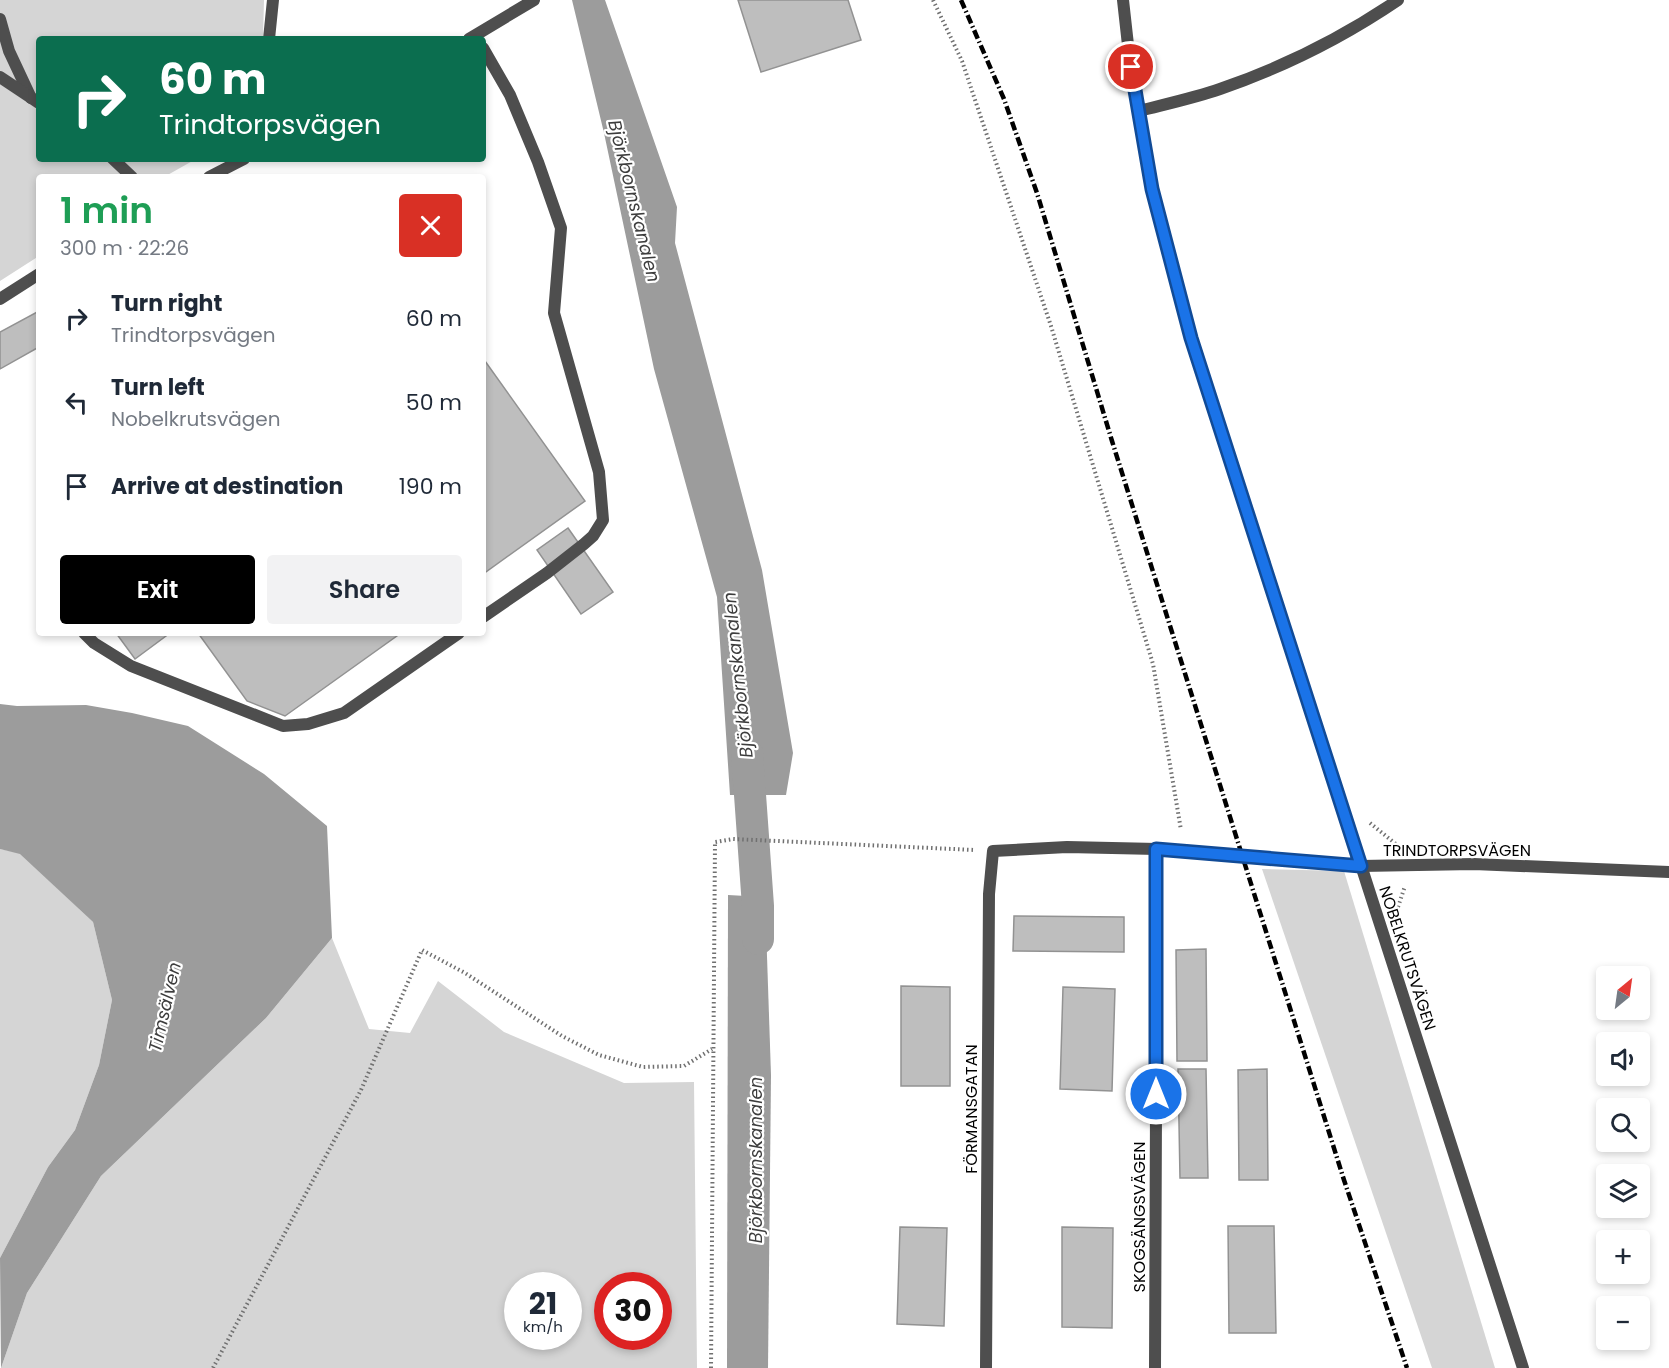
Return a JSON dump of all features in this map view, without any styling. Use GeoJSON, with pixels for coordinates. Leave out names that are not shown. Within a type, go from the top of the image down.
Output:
{"type":"FeatureCollection","features":[{"type":"Feature","properties":{"kind":"street"},"geometry":{"type":"LineString","coordinates":[[269,36],[273,0]]}},
{"type":"Feature","properties":{"kind":"street"},"geometry":{"type":"LineString","coordinates":[[477,36],[534,0]]}},
{"type":"Feature","properties":{"kind":"street","name":"NOBELKRUTSVÄGEN"},"geometry":{"type":"LineString","coordinates":[[1123,0],[1128,45],[1152,189],[1191,338],[1522,1368]]}},
{"type":"Feature","properties":{"kind":"street"},"geometry":{"type":"LineString","coordinates":[[1139,111],[1218,90],[1271,71],[1319,49],[1368,21],[1398,0]]}},
{"type":"Feature","properties":{"kind":"street"},"geometry":{"type":"LineString","coordinates":[[0,19],[9,51],[35,101]]}},
{"type":"Feature","properties":{"kind":"street"},"geometry":{"type":"LineString","coordinates":[[486,53],[510,95],[538,162],[561,228],[554,313],[599,472],[603,520],[594,536],[547,573],[486,615]]}},
{"type":"Feature","properties":{"kind":"street"},"geometry":{"type":"LineString","coordinates":[[0,77],[35,101]]}},
{"type":"Feature","properties":{"kind":"street"},"geometry":{"type":"LineString","coordinates":[[116,162],[129,174]]}},
{"type":"Feature","properties":{"kind":"street"},"geometry":{"type":"LineString","coordinates":[[215,174],[238,162]]}},
{"type":"Feature","properties":{"kind":"street"},"geometry":{"type":"LineString","coordinates":[[0,299],[36,276]]}},
{"type":"Feature","properties":{"kind":"street"},"geometry":{"type":"LineString","coordinates":[[87,636],[94,643],[131,666],[283,726],[308,724],[344,713],[455,636]]}},
{"type":"Feature","properties":{"kind":"street","name":"TRINDTORPSVÄGEN"},"geometry":{"type":"LineString","coordinates":[[993,851],[1067,847],[1156,849],[1361,866],[1474,864],[1669,872]]}},
{"type":"Feature","properties":{"kind":"street","name":"SKOGSÄNGSVÄGEN"},"geometry":{"type":"LineString","coordinates":[[1155,1368],[1156,849]]}},
{"type":"Feature","properties":{"kind":"street","name":"FÖRMANSGATAN"},"geometry":{"type":"LineString","coordinates":[[986,1368],[989,894],[993,851]]}},
{"type":"Feature","properties":{"kind":"path"},"geometry":{"type":"LineString","coordinates":[[933,0],[962,61],[1051,326],[1153,664],[1185,851]]}},
{"type":"Feature","properties":{"kind":"path"},"geometry":{"type":"LineString","coordinates":[[1369,822],[1398,846],[1406,865]]}},
{"type":"Feature","properties":{"kind":"path"},"geometry":{"type":"LineString","coordinates":[[711,1368],[715,842],[733,839],[993,851]]}},
{"type":"Feature","properties":{"kind":"path"},"geometry":{"type":"LineString","coordinates":[[213,1368],[361,1090],[422,950],[465,972],[562,1035],[599,1055],[643,1067],[684,1066],[712,1049]]}},
{"type":"Feature","properties":{"kind":"shaded area"},"geometry":{"type":"Polygon","coordinates":[[[0,0],[264,0],[263,36],[36,36],[36,162],[191,162],[169,174],[36,174],[36,258],[0,281],[0,0]]]}},
{"type":"Feature","properties":{"kind":"shaded area"},"geometry":{"type":"Polygon","coordinates":[[[0,849],[20,853],[93,922],[112,1000],[99,1065],[75,1130],[48,1167],[0,1258],[0,849]]]}},
{"type":"Feature","properties":{"kind":"shaded area"},"geometry":{"type":"Polygon","coordinates":[[[1262,869],[1344,871],[1495,1368],[1432,1368],[1262,869]]]}},
{"type":"Feature","properties":{"kind":"shaded area"},"geometry":{"type":"Polygon","coordinates":[[[332,938],[369,1029],[410,1033],[438,981],[504,1032],[624,1083],[694,1082],[697,1368],[1,1368],[27,1293],[101,1176],[266,1018],[332,938]]]}},
{"type":"Feature","properties":{"kind":"water"},"geometry":{"type":"Polygon","coordinates":[[[572,0],[605,0],[677,207],[675,243],[762,570],[793,753],[786,795],[730,795],[717,597],[654,369],[604,133],[572,0]]]}},
{"type":"Feature","properties":{"kind":"water","name":"Timsälven"},"geometry":{"type":"Polygon","coordinates":[[[0,704],[17,706],[86,705],[188,726],[264,774],[327,826],[332,938],[266,1018],[101,1176],[27,1293],[1,1368],[0,1258],[48,1167],[75,1130],[99,1065],[112,1000],[93,922],[20,854],[0,849],[0,704]]]}},
{"type":"Feature","properties":{"kind":"water"},"geometry":{"type":"Polygon","coordinates":[[[728,895],[765,897],[771,1075],[768,1368],[727,1368],[728,895]]]}},
{"type":"Feature","properties":{"kind":"building"},"geometry":{"type":"Polygon","coordinates":[[[738,0],[848,0],[861,40],[761,72],[738,0]]]}},
{"type":"Feature","properties":{"kind":"building"},"geometry":{"type":"Polygon","coordinates":[[[36,313],[36,349],[0,369],[0,332],[36,313]]]}},
{"type":"Feature","properties":{"kind":"building"},"geometry":{"type":"Polygon","coordinates":[[[486,362],[585,501],[486,572],[486,362]]]}},
{"type":"Feature","properties":{"kind":"building"},"geometry":{"type":"Polygon","coordinates":[[[568,528],[613,592],[581,614],[537,550],[568,528]]]}},
{"type":"Feature","properties":{"kind":"building"},"geometry":{"type":"Polygon","coordinates":[[[118,636],[166,636],[135,659],[118,636]]]}},
{"type":"Feature","properties":{"kind":"building"},"geometry":{"type":"Polygon","coordinates":[[[200,636],[397,636],[285,716],[247,701],[200,636]]]}},
{"type":"Feature","properties":{"kind":"building"},"geometry":{"type":"Polygon","coordinates":[[[1014,916],[1124,917],[1124,952],[1013,951],[1014,916]]]}},
{"type":"Feature","properties":{"kind":"building"},"geometry":{"type":"Polygon","coordinates":[[[1206,949],[1207,1061],[1177,1061],[1176,950],[1206,949]]]}},
{"type":"Feature","properties":{"kind":"building"},"geometry":{"type":"Polygon","coordinates":[[[901,986],[950,987],[950,1086],[901,1086],[901,986]]]}},
{"type":"Feature","properties":{"kind":"building"},"geometry":{"type":"Polygon","coordinates":[[[1063,987],[1115,989],[1112,1091],[1060,1089],[1063,987]]]}},
{"type":"Feature","properties":{"kind":"building"},"geometry":{"type":"Polygon","coordinates":[[[1178,1069],[1206,1069],[1208,1178],[1180,1178],[1178,1069]]]}},
{"type":"Feature","properties":{"kind":"building"},"geometry":{"type":"Polygon","coordinates":[[[1267,1069],[1268,1180],[1239,1180],[1238,1070],[1267,1069]]]}},
{"type":"Feature","properties":{"kind":"building"},"geometry":{"type":"Polygon","coordinates":[[[1228,1226],[1274,1226],[1276,1333],[1229,1333],[1228,1226]]]}},
{"type":"Feature","properties":{"kind":"building"},"geometry":{"type":"Polygon","coordinates":[[[900,1227],[947,1228],[944,1326],[897,1324],[900,1227]]]}},
{"type":"Feature","properties":{"kind":"building"},"geometry":{"type":"Polygon","coordinates":[[[1062,1227],[1113,1228],[1112,1328],[1062,1327],[1062,1227]]]}},
{"type":"Feature","properties":{"kind":"waterway","name":"Björkbornskanalen"},"geometry":{"type":"LineString","coordinates":[[747,753],[758,906],[758,939]]}},
{"type":"Feature","properties":{"kind":"railway"},"geometry":{"type":"LineString","coordinates":[[961,0],[1004,99],[1037,193],[1112,441],[1344,1180],[1407,1368]]}},
{"type":"Feature","properties":{"kind":"route"},"geometry":{"type":"LineString","coordinates":[[1131,67],[1152,189],[1191,338],[1361,866],[1156,849],[1156,1094]]}}]}
